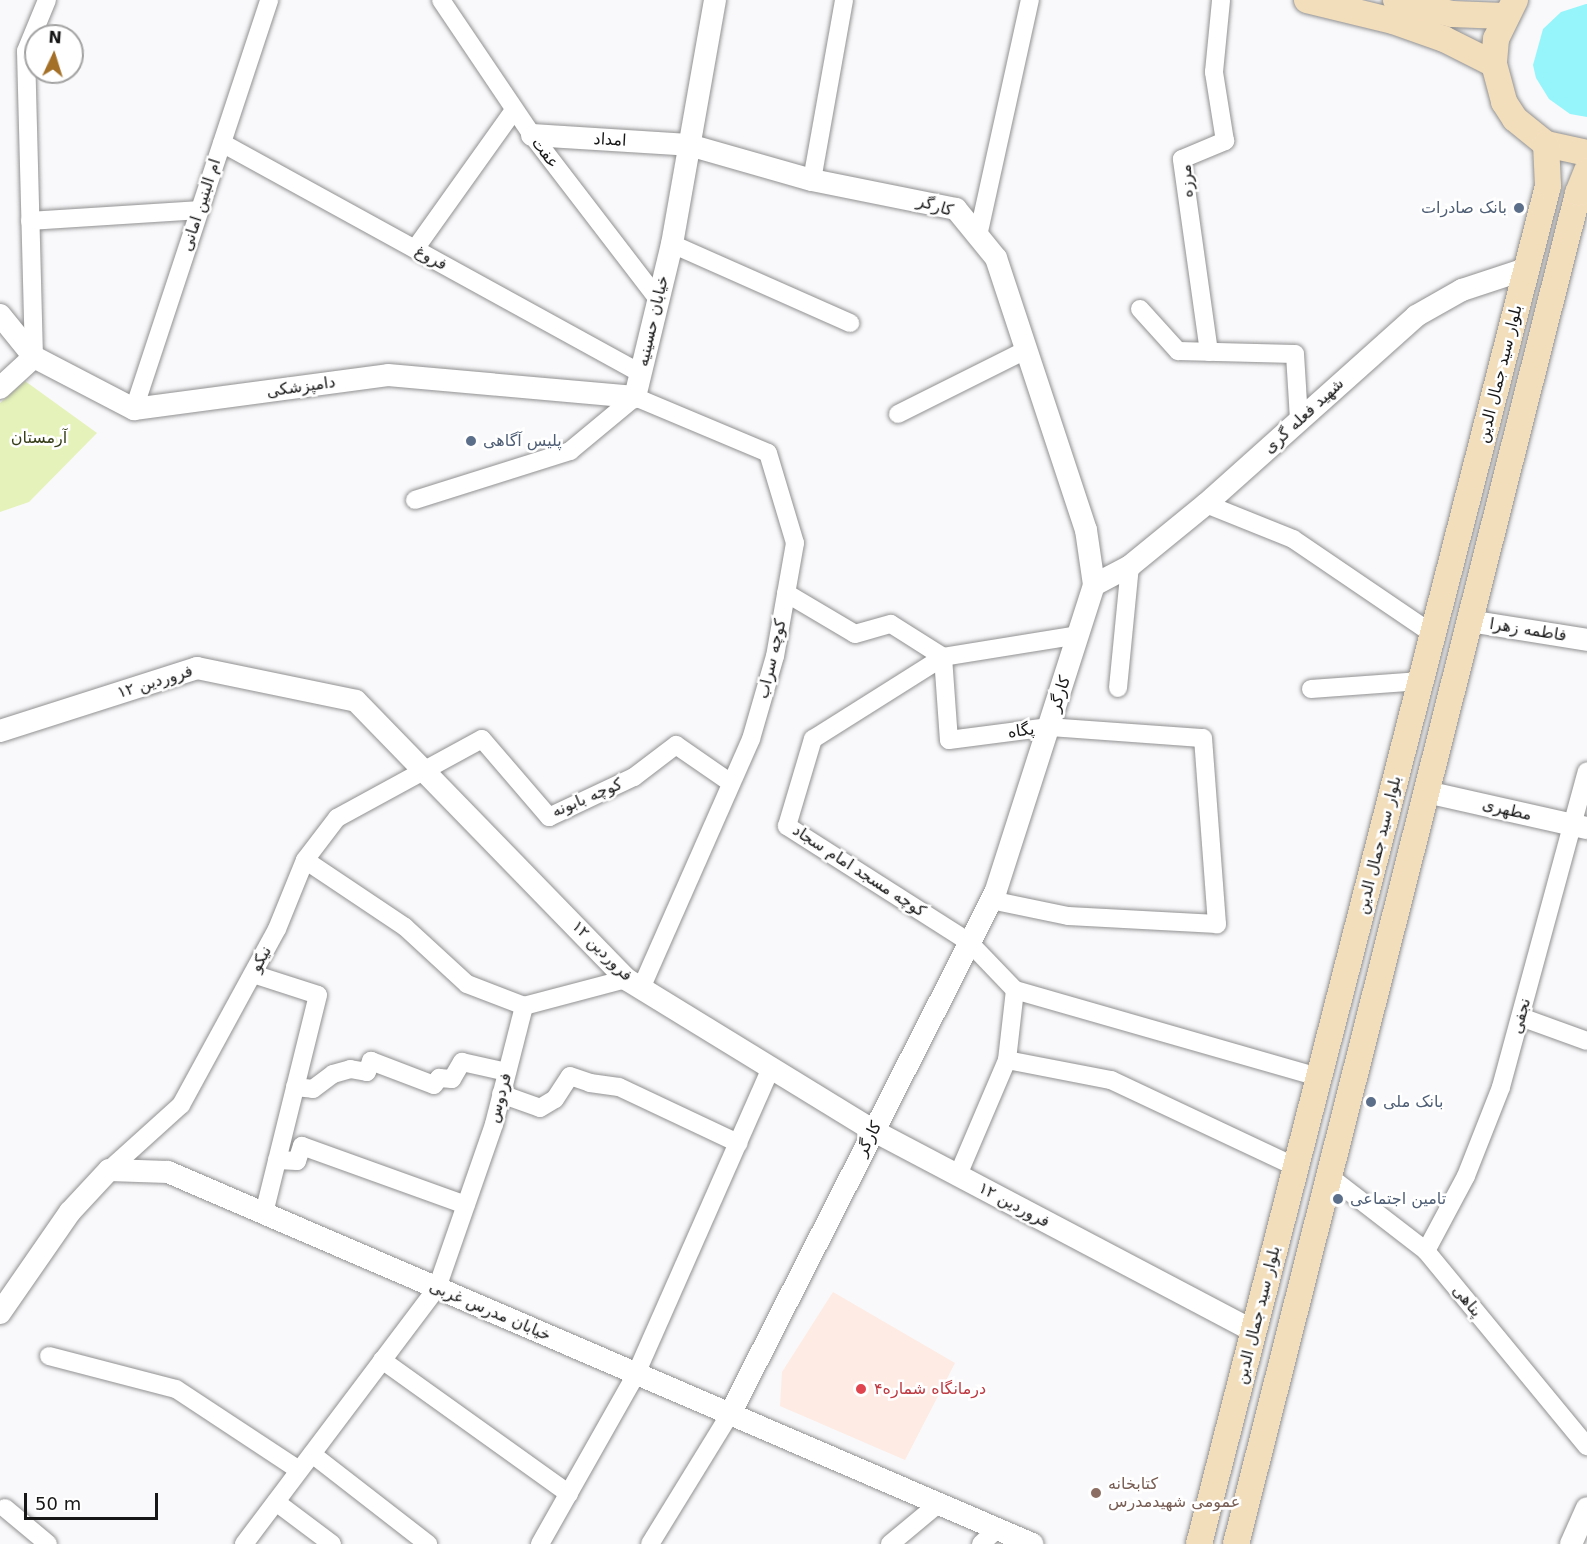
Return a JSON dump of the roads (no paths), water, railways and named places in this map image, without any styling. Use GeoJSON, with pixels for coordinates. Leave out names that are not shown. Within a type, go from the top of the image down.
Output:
{"type":"FeatureCollection","features":[{"type":"Feature","properties":{"kind":"main road"},"geometry":{"type":"LineString","coordinates":[[1307,0],[1434,35],[1494,64]]}},
{"type":"Feature","properties":{"kind":"main road"},"geometry":{"type":"LineString","coordinates":[[1396,0],[1452,14],[1510,8]]}},
{"type":"Feature","properties":{"kind":"main road"},"geometry":{"type":"LineString","coordinates":[[1510,8],[1496,39],[1494,64],[1497,83],[1515,119],[1546,144],[1587,153]]}},
{"type":"Feature","properties":{"kind":"main road","name":"بلوار سید جمال الدین"},"geometry":{"type":"LineString","coordinates":[[1199,1544],[1548,186],[1546,144]]}},
{"type":"Feature","properties":{"kind":"main road","name":"بلوار سید جمال الدین"},"geometry":{"type":"LineString","coordinates":[[1236,1544],[1578,193],[1587,171]]}},
{"type":"Feature","properties":{"kind":"main road"},"geometry":{"type":"LineString","coordinates":[[1343,985],[1375,995]]}},
{"type":"Feature","properties":{"kind":"street"},"geometry":{"type":"LineString","coordinates":[[0,388],[34,357],[26,51],[47,0]]}},
{"type":"Feature","properties":{"kind":"street","name":"ام البنین امانی"},"geometry":{"type":"LineString","coordinates":[[134,409],[268,0]]}},
{"type":"Feature","properties":{"kind":"street","name":"عفت"},"geometry":{"type":"LineString","coordinates":[[441,0],[532,135],[658,299]]}},
{"type":"Feature","properties":{"kind":"street","name":"خیابان حسینیه"},"geometry":{"type":"LineString","coordinates":[[636,397],[672,244],[715,0]]}},
{"type":"Feature","properties":{"kind":"street"},"geometry":{"type":"LineString","coordinates":[[812,180],[844,0]]}},
{"type":"Feature","properties":{"kind":"street"},"geometry":{"type":"LineString","coordinates":[[978,236],[1030,0]]}},
{"type":"Feature","properties":{"kind":"street","name":"مرزه"},"geometry":{"type":"LineString","coordinates":[[1209,352],[1182,159],[1225,141],[1214,72],[1221,0]]}},
{"type":"Feature","properties":{"kind":"street"},"geometry":{"type":"LineString","coordinates":[[415,249],[514,110]]}},
{"type":"Feature","properties":{"kind":"street","name":"امداد"},"geometry":{"type":"LineString","coordinates":[[532,135],[689,145]]}},
{"type":"Feature","properties":{"kind":"street","name":"فروغ"},"geometry":{"type":"LineString","coordinates":[[222,143],[641,373]]}},
{"type":"Feature","properties":{"kind":"street","name":"کارگر"},"geometry":{"type":"LineString","coordinates":[[689,145],[812,180],[956,209],[996,258],[1086,530],[1094,585],[991,900],[730,1414]]}},
{"type":"Feature","properties":{"kind":"street"},"geometry":{"type":"LineString","coordinates":[[30,221],[200,210]]}},
{"type":"Feature","properties":{"kind":"street"},"geometry":{"type":"LineString","coordinates":[[672,244],[850,323]]}},
{"type":"Feature","properties":{"kind":"street","name":"شهید فعله گری"},"geometry":{"type":"LineString","coordinates":[[1094,585],[1130,566],[1206,504],[1416,316],[1462,290],[1526,269]]}},
{"type":"Feature","properties":{"kind":"street"},"geometry":{"type":"LineString","coordinates":[[1140,309],[1178,351],[1295,354],[1299,420]]}},
{"type":"Feature","properties":{"kind":"street"},"geometry":{"type":"LineString","coordinates":[[0,315],[34,357],[134,409]]}},
{"type":"Feature","properties":{"kind":"street"},"geometry":{"type":"LineString","coordinates":[[898,414],[1026,350]]}},
{"type":"Feature","properties":{"kind":"street","name":"دامپزشکی"},"geometry":{"type":"LineString","coordinates":[[134,409],[388,375],[636,397]]}},
{"type":"Feature","properties":{"kind":"street"},"geometry":{"type":"LineString","coordinates":[[415,500],[570,451],[636,397]]}},
{"type":"Feature","properties":{"kind":"street","name":"کوچه سراب"},"geometry":{"type":"LineString","coordinates":[[634,983],[751,740],[766,687],[795,543],[768,453],[636,397]]}},
{"type":"Feature","properties":{"kind":"street"},"geometry":{"type":"LineString","coordinates":[[1206,504],[1293,539],[1433,634]]}},
{"type":"Feature","properties":{"kind":"street"},"geometry":{"type":"LineString","coordinates":[[1118,688],[1130,566]]}},
{"type":"Feature","properties":{"kind":"street"},"geometry":{"type":"LineString","coordinates":[[786,593],[855,634],[891,624],[943,657]]}},
{"type":"Feature","properties":{"kind":"street","name":"فاطمه زهرا"},"geometry":{"type":"LineString","coordinates":[[1469,621],[1587,640]]}},
{"type":"Feature","properties":{"kind":"street","name":"کوچه مسجد امام سجاد"},"geometry":{"type":"LineString","coordinates":[[1015,990],[969,942],[787,826],[813,739],[943,657],[1079,635]]}},
{"type":"Feature","properties":{"kind":"street","name":"پگاه"},"geometry":{"type":"LineString","coordinates":[[943,657],[949,740],[1049,727],[1203,738],[1217,924],[1068,916],[991,900]]}},
{"type":"Feature","properties":{"kind":"street","name":"۱۲ فروردین"},"geometry":{"type":"LineString","coordinates":[[0,731],[197,668],[356,701],[426,769],[634,983],[874,1131],[1254,1331]]}},
{"type":"Feature","properties":{"kind":"street"},"geometry":{"type":"LineString","coordinates":[[1311,689],[1421,681]]}},
{"type":"Feature","properties":{"kind":"street","name":"کوچه بابونه"},"geometry":{"type":"LineString","coordinates":[[426,769],[482,739],[549,818],[634,777],[676,745],[731,783]]}},
{"type":"Feature","properties":{"kind":"street","name":"نیکو"},"geometry":{"type":"LineString","coordinates":[[109,1170],[181,1105],[278,929],[305,860],[337,818],[426,769]]}},
{"type":"Feature","properties":{"kind":"street","name":"نجفی"},"geometry":{"type":"LineString","coordinates":[[1426,1251],[1466,1176],[1501,1088],[1580,827],[1587,771]]}},
{"type":"Feature","properties":{"kind":"street","name":"مطهری"},"geometry":{"type":"LineString","coordinates":[[1426,792],[1580,827]]}},
{"type":"Feature","properties":{"kind":"street"},"geometry":{"type":"LineString","coordinates":[[305,860],[405,927],[467,984],[524,1006],[634,983]]}},
{"type":"Feature","properties":{"kind":"street"},"geometry":{"type":"LineString","coordinates":[[253,974],[318,995],[264,1214]]}},
{"type":"Feature","properties":{"kind":"street"},"geometry":{"type":"LineString","coordinates":[[958,1175],[1007,1060],[1015,990],[1319,1077]]}},
{"type":"Feature","properties":{"kind":"street","name":"فردوس"},"geometry":{"type":"LineString","coordinates":[[244,1544],[437,1288],[501,1094],[524,1006]]}},
{"type":"Feature","properties":{"kind":"street"},"geometry":{"type":"LineString","coordinates":[[1521,1017],[1587,1041]]}},
{"type":"Feature","properties":{"kind":"street"},"geometry":{"type":"LineString","coordinates":[[1007,1060],[1111,1080],[1296,1167]]}},
{"type":"Feature","properties":{"kind":"street"},"geometry":{"type":"LineString","coordinates":[[295,1087],[313,1089],[333,1074],[350,1069],[366,1072],[371,1061],[434,1085],[439,1078],[452,1079],[462,1062],[507,1072]]}},
{"type":"Feature","properties":{"kind":"street"},"geometry":{"type":"LineString","coordinates":[[540,1544],[636,1374],[771,1068]]}},
{"type":"Feature","properties":{"kind":"street"},"geometry":{"type":"LineString","coordinates":[[501,1094],[540,1108],[555,1099],[570,1076],[590,1083],[619,1086],[738,1143]]}},
{"type":"Feature","properties":{"kind":"street"},"geometry":{"type":"LineString","coordinates":[[277,1160],[297,1161],[302,1146],[466,1205]]}},
{"type":"Feature","properties":{"kind":"street"},"geometry":{"type":"LineString","coordinates":[[0,1313],[70,1212],[109,1170]]}},
{"type":"Feature","properties":{"kind":"street","name":"خیابان مدرس غربی"},"geometry":{"type":"LineString","coordinates":[[109,1170],[168,1172],[938,1504],[989,1536],[1032,1544]]}},
{"type":"Feature","properties":{"kind":"street","name":"پناهی"},"geometry":{"type":"LineString","coordinates":[[1329,1176],[1426,1251],[1587,1446]]}},
{"type":"Feature","properties":{"kind":"street"},"geometry":{"type":"LineString","coordinates":[[50,1356],[176,1389],[300,1470]]}},
{"type":"Feature","properties":{"kind":"street"},"geometry":{"type":"LineString","coordinates":[[382,1360],[569,1494]]}},
{"type":"Feature","properties":{"kind":"street"},"geometry":{"type":"LineString","coordinates":[[650,1544],[730,1414]]}},
{"type":"Feature","properties":{"kind":"street"},"geometry":{"type":"LineString","coordinates":[[312,1454],[428,1544]]}},
{"type":"Feature","properties":{"kind":"street"},"geometry":{"type":"LineString","coordinates":[[276,1502],[332,1544]]}},
{"type":"Feature","properties":{"kind":"street"},"geometry":{"type":"LineString","coordinates":[[890,1544],[938,1504]]}},
{"type":"Feature","properties":{"kind":"street"},"geometry":{"type":"LineString","coordinates":[[5,1508],[48,1544]]}},
{"type":"Feature","properties":{"kind":"street"},"geometry":{"type":"LineString","coordinates":[[1571,1544],[1587,1508]]}},
{"type":"Feature","properties":{"kind":"water"},"geometry":{"type":"Polygon","coordinates":[[[1587,4],[1587,117],[1570,114],[1549,99],[1536,78],[1533,65],[1543,29],[1561,12],[1587,4]]]}},
{"type":"Feature","properties":{"kind":"place","name":"بانک صادرات"},"geometry":{"type":"Point","coordinates":[1519,208]}},
{"type":"Feature","properties":{"kind":"place","name":"پلیس آگاهی"},"geometry":{"type":"Point","coordinates":[471,441]}},
{"type":"Feature","properties":{"kind":"place","name":"بانک ملی"},"geometry":{"type":"Point","coordinates":[1371,1102]}},
{"type":"Feature","properties":{"kind":"place","name":"تامین اجتماعی"},"geometry":{"type":"Point","coordinates":[1338,1199]}},
{"type":"Feature","properties":{"kind":"place","name":"درمانگاه شماره۴"},"geometry":{"type":"Point","coordinates":[861,1389]}},
{"type":"Feature","properties":{"kind":"place","name":"کتابخانه عمومی شهیدمدرس"},"geometry":{"type":"Point","coordinates":[1096,1493]}},
{"type":"Feature","properties":{"kind":"park label","name":"آرمستان"},"geometry":{"type":"Point","coordinates":[39,438]}}]}
